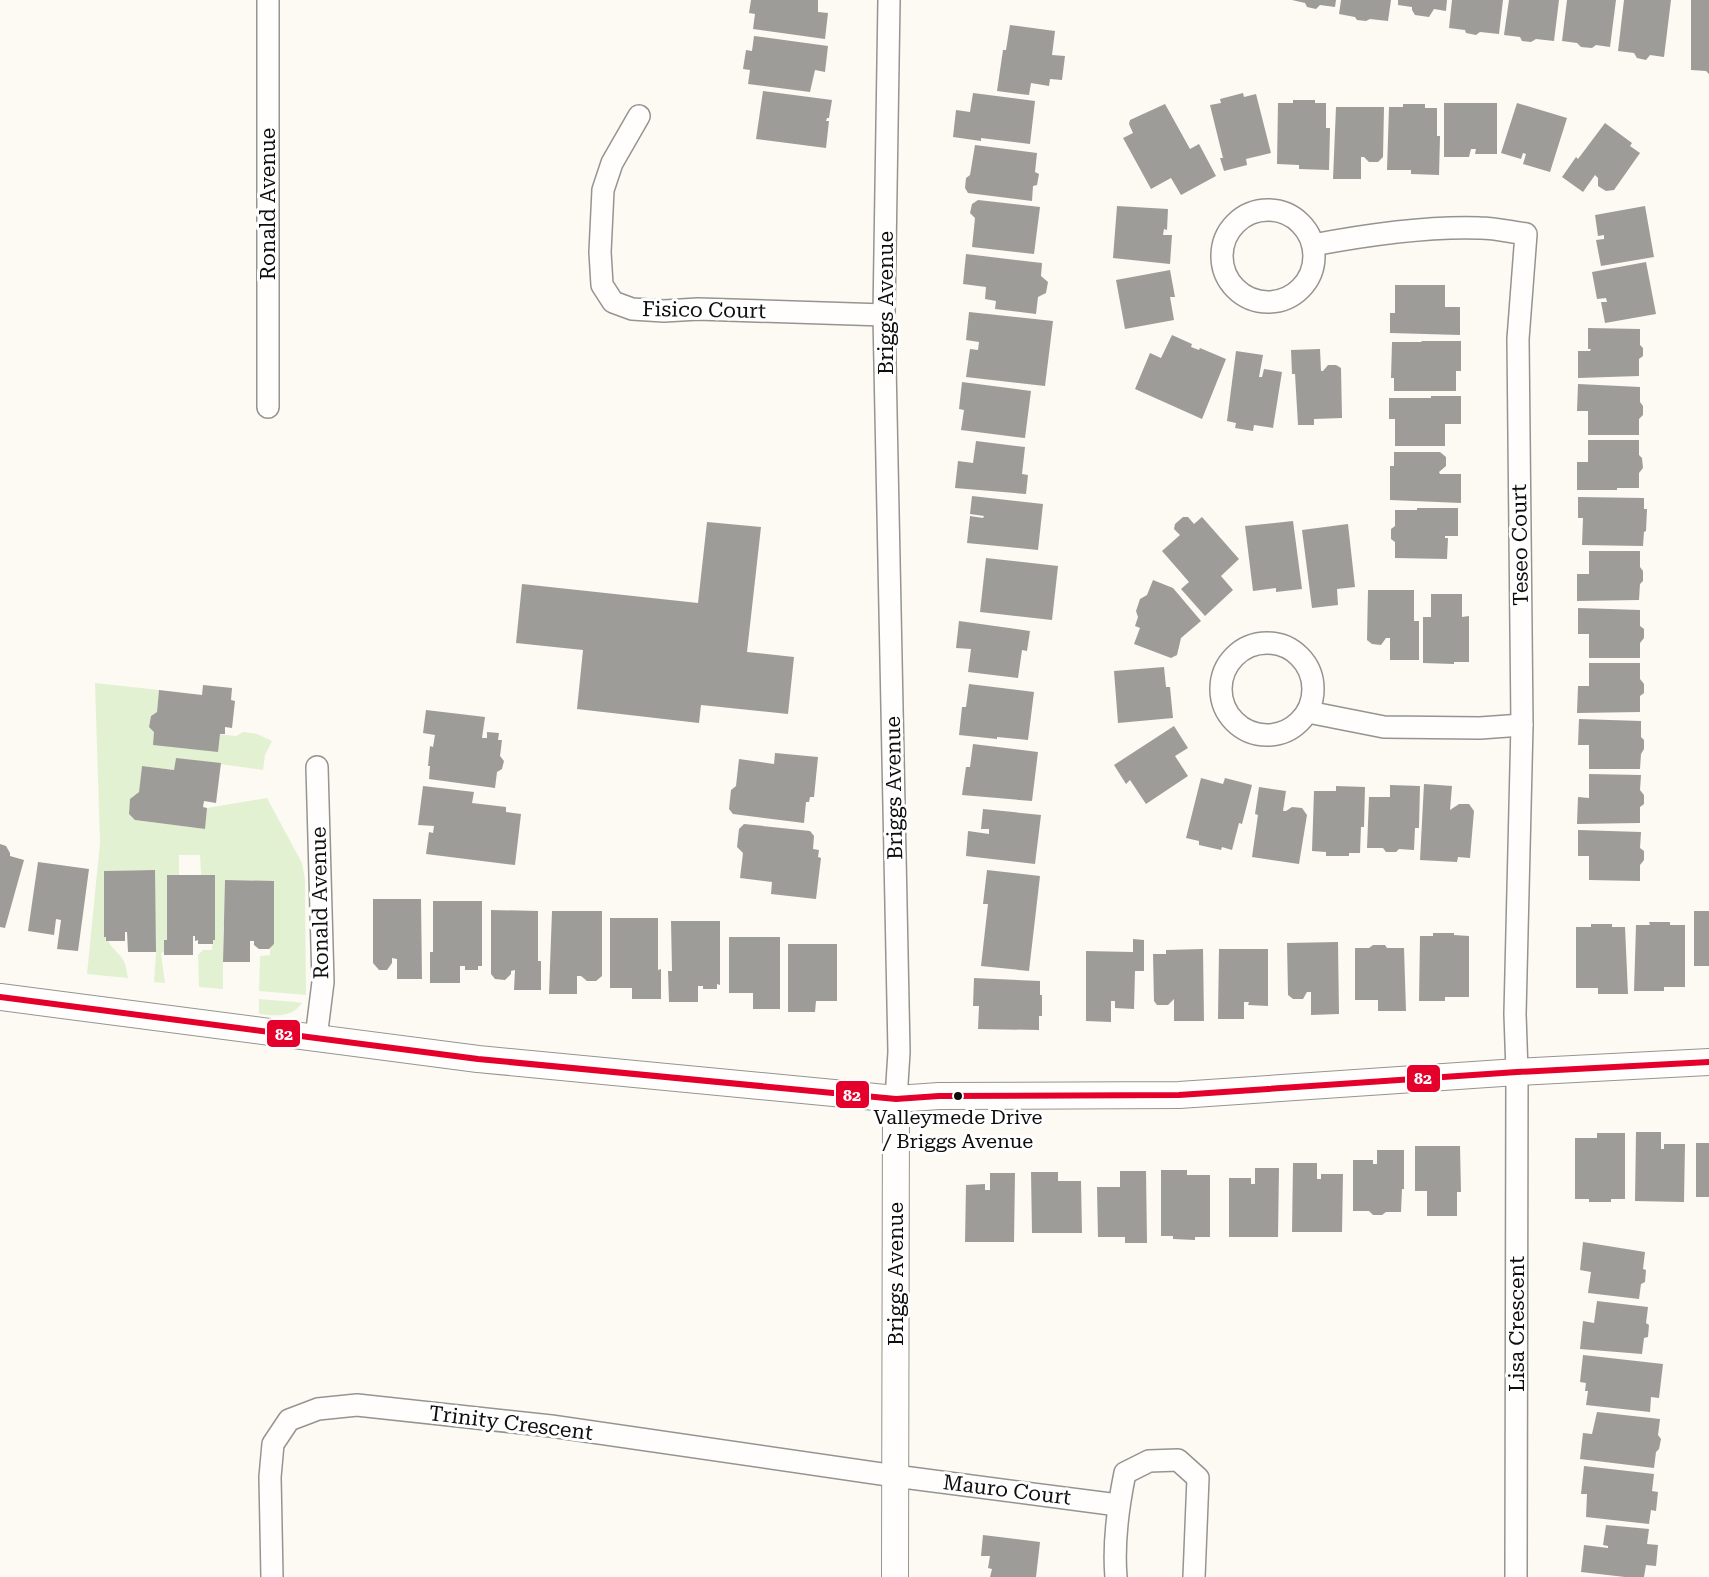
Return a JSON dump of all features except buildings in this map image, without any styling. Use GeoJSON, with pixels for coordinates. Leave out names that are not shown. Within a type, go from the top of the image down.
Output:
{"type":"FeatureCollection","features":[{"type":"Feature","properties":{"kind":"street","name":"Ronald Avenue"},"geometry":{"type":"LineString","coordinates":[[268,0],[268,407]]}},
{"type":"Feature","properties":{"kind":"street","name":"Briggs Avenue"},"geometry":{"type":"LineString","coordinates":[[889,0],[884,315],[899,1052],[896,1099],[895,1577]]}},
{"type":"Feature","properties":{"kind":"street","name":"Fisico Court"},"geometry":{"type":"LineString","coordinates":[[639,116],[612,163],[603,190],[600,252],[602,285],[613,302],[632,309],[884,315]]}},
{"type":"Feature","properties":{"kind":"street"},"geometry":{"type":"LineString","coordinates":[[1268,210],[1283,212],[1297,220],[1307,231],[1313,245],[1314,261],[1310,276],[1302,288],[1289,297],[1275,302],[1259,302],[1245,297],[1233,287],[1225,274],[1222,259],[1223,244],[1230,230],[1240,219],[1254,212],[1268,210]]}},
{"type":"Feature","properties":{"kind":"street","name":"Teseo Court"},"geometry":{"type":"LineString","coordinates":[[1313,245],[1373,233],[1408,231],[1480,228],[1526,234],[1518,339],[1522,725],[1515,1014],[1517,1072]]}},
{"type":"Feature","properties":{"kind":"street"},"geometry":{"type":"LineString","coordinates":[[1272,643],[1286,647],[1299,655],[1308,668],[1313,682],[1313,697],[1308,712],[1299,724],[1286,732],[1271,736],[1256,734],[1242,728],[1230,718],[1223,704],[1221,689],[1224,674],[1231,660],[1243,650],[1257,644],[1272,643]]}},
{"type":"Feature","properties":{"kind":"street"},"geometry":{"type":"LineString","coordinates":[[1308,712],[1384,727],[1480,728],[1522,725]]}},
{"type":"Feature","properties":{"kind":"street","name":"Ronald Avenue"},"geometry":{"type":"LineString","coordinates":[[316,1038],[323,982],[318,767]]}},
{"type":"Feature","properties":{"kind":"street"},"geometry":{"type":"LineString","coordinates":[[0,997],[478,1059],[896,1099],[939,1096],[1179,1095],[1517,1072],[1709,1062]]}},
{"type":"Feature","properties":{"kind":"street","name":"Lisa Crescent"},"geometry":{"type":"LineString","coordinates":[[1516,1577],[1517,1072]]}},
{"type":"Feature","properties":{"kind":"street","name":"Trinity Crescent"},"geometry":{"type":"LineString","coordinates":[[272,1577],[270,1477],[273,1444],[289,1420],[318,1409],[357,1405],[551,1426],[895,1476]]}},
{"type":"Feature","properties":{"kind":"street"},"geometry":{"type":"LineString","coordinates":[[1116,1577],[1118,1505],[1125,1473],[1149,1461],[1178,1460],[1198,1478],[1194,1577]]}},
{"type":"Feature","properties":{"kind":"street","name":"Mauro Court"},"geometry":{"type":"LineString","coordinates":[[895,1476],[1118,1505]]}},
{"type":"Feature","properties":{"kind":"green space"},"geometry":{"type":"Polygon","coordinates":[[[95,683],[159,690],[157,712],[151,716],[149,727],[236,736],[243,732],[257,734],[272,741],[265,755],[263,770],[176,758],[174,770],[142,766],[139,792],[131,799],[129,814],[135,820],[204,829],[207,808],[267,798],[302,863],[305,880],[306,995],[259,991],[260,956],[270,955],[270,948],[274,944],[273,881],[225,881],[223,989],[199,987],[198,955],[203,950],[212,950],[215,939],[215,875],[201,875],[200,855],[179,855],[179,875],[167,876],[167,940],[164,952],[161,953],[165,983],[154,982],[156,952],[154,870],[104,871],[104,936],[124,961],[128,978],[87,974],[100,843],[95,683]]]}},
{"type":"Feature","properties":{"kind":"green space"},"geometry":{"type":"Polygon","coordinates":[[[259,999],[302,1003],[288,1014],[265,1015],[259,1014],[259,999]]]}},
{"type":"Feature","properties":{"kind":"transit line","name":"82"},"geometry":{"type":"LineString","coordinates":[[0,997],[478,1059],[896,1099],[939,1096],[1179,1095],[1517,1072],[1709,1062]]}},
{"type":"Feature","properties":{"kind":"place","name":"Valleymede Drive / Briggs Avenue"},"geometry":{"type":"Point","coordinates":[958,1096]}}]}
